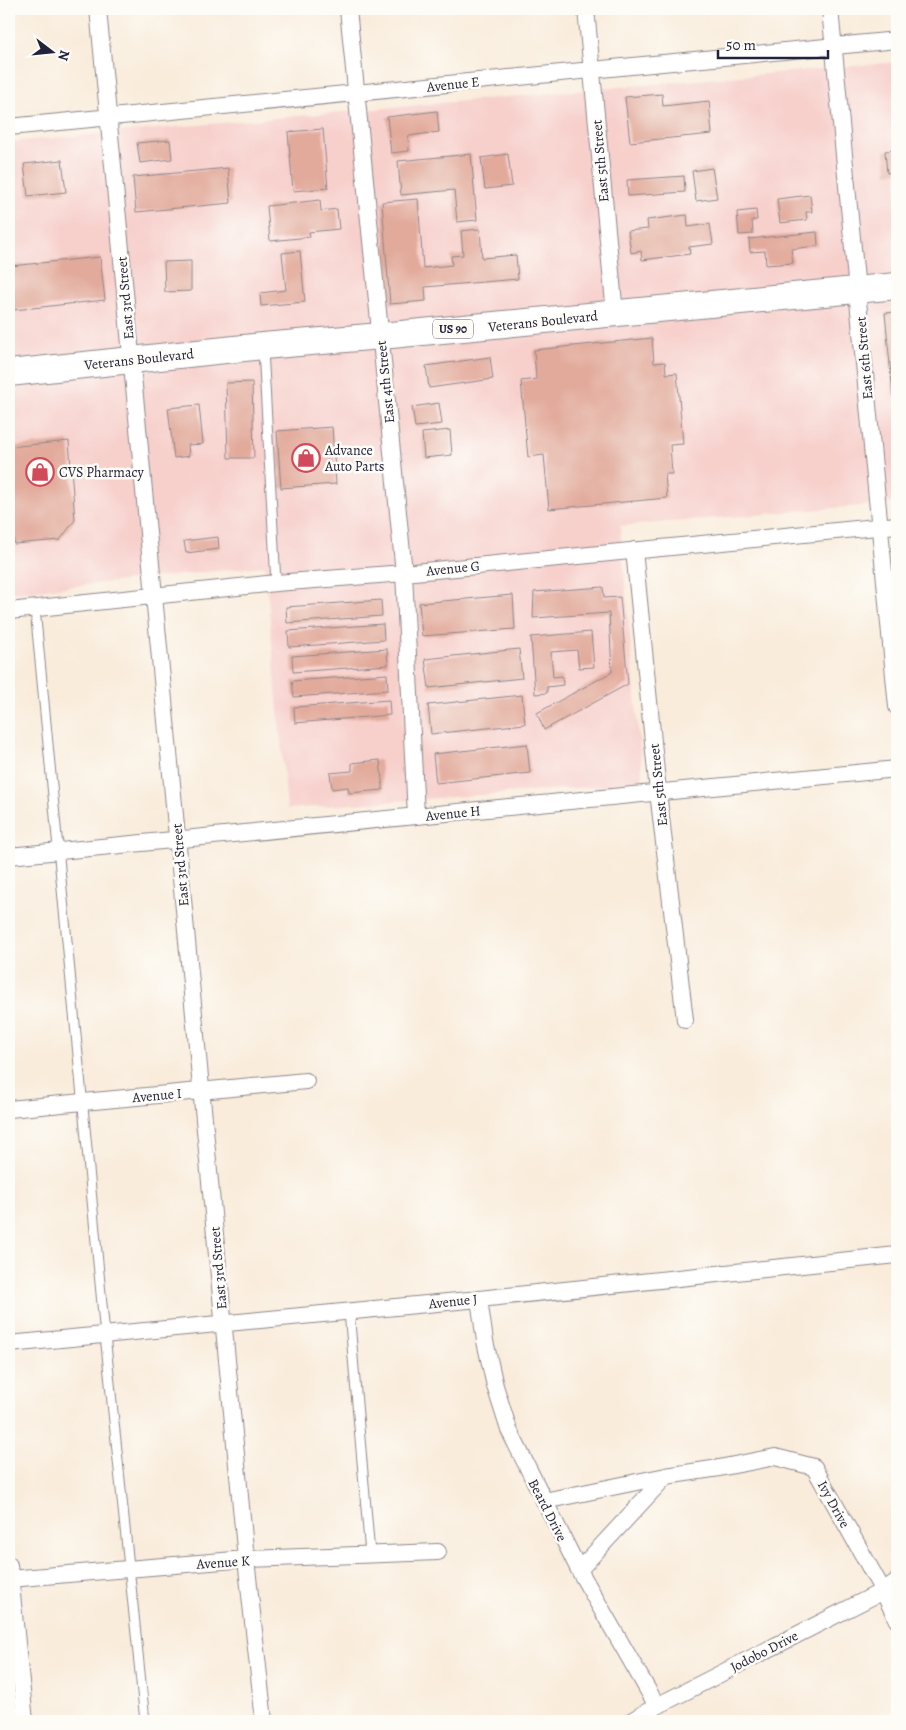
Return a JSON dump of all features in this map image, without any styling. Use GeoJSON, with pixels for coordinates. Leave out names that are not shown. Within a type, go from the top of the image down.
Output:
{"type":"FeatureCollection","features":[{"type":"Feature","properties":{"kind":"main road","name":"Veterans Boulevard"},"geometry":{"type":"LineString","coordinates":[[9,372],[897,286]]}},
{"type":"Feature","properties":{"kind":"street","name":"East 3rd Street"},"geometry":{"type":"LineString","coordinates":[[98,9],[246,1560],[264,1721]]}},
{"type":"Feature","properties":{"kind":"street","name":"East 4th Street"},"geometry":{"type":"LineString","coordinates":[[348,9],[404,573],[416,816]]}},
{"type":"Feature","properties":{"kind":"street","name":"East 5th Street"},"geometry":{"type":"LineString","coordinates":[[586,9],[615,314]]}},
{"type":"Feature","properties":{"kind":"street","name":"East 6th Street"},"geometry":{"type":"LineString","coordinates":[[830,9],[897,708]]}},
{"type":"Feature","properties":{"kind":"street","name":"Avenue E"},"geometry":{"type":"LineString","coordinates":[[9,127],[897,40]]}},
{"type":"Feature","properties":{"kind":"street","name":"Avenue G"},"geometry":{"type":"LineString","coordinates":[[9,611],[897,525]]}},
{"type":"Feature","properties":{"kind":"street","name":"East 5th Street"},"geometry":{"type":"LineString","coordinates":[[634,550],[658,792],[685,1020]]}},
{"type":"Feature","properties":{"kind":"street","name":"Avenue H"},"geometry":{"type":"LineString","coordinates":[[9,856],[897,769]]}},
{"type":"Feature","properties":{"kind":"street","name":"Avenue I"},"geometry":{"type":"LineString","coordinates":[[9,1109],[306,1082]]}},
{"type":"Feature","properties":{"kind":"street","name":"Avenue J"},"geometry":{"type":"LineString","coordinates":[[9,1344],[478,1299],[897,1255]]}},
{"type":"Feature","properties":{"kind":"street","name":"Beard Drive"},"geometry":{"type":"LineString","coordinates":[[478,1299],[495,1386],[509,1430],[579,1570],[657,1706]]}},
{"type":"Feature","properties":{"kind":"street","name":"Ivy Drive"},"geometry":{"type":"LineString","coordinates":[[544,1501],[666,1476],[775,1457],[814,1467],[883,1590],[897,1620]]}},
{"type":"Feature","properties":{"kind":"street"},"geometry":{"type":"LineString","coordinates":[[579,1570],[666,1476]]}},
{"type":"Feature","properties":{"kind":"street","name":"Avenue K"},"geometry":{"type":"LineString","coordinates":[[9,1574],[128,1569],[246,1560],[438,1552]]}},
{"type":"Feature","properties":{"kind":"street"},"geometry":{"type":"LineString","coordinates":[[9,1574],[25,1721]]}},
{"type":"Feature","properties":{"kind":"street","name":"Jodobo Drive"},"geometry":{"type":"LineString","coordinates":[[631,1721],[897,1581]]}},
{"type":"Feature","properties":{"kind":"lane"},"geometry":{"type":"LineString","coordinates":[[263,346],[276,584]]}},
{"type":"Feature","properties":{"kind":"lane"},"geometry":{"type":"LineString","coordinates":[[35,609],[128,1569],[145,1721]]}},
{"type":"Feature","properties":{"kind":"lane"},"geometry":{"type":"LineString","coordinates":[[349,1311],[370,1554]]}},
{"type":"Feature","properties":{"kind":"shaded area"},"geometry":{"type":"Polygon","coordinates":[[[897,62],[897,503],[620,526],[643,783],[287,809],[265,566],[9,593],[9,142],[897,62]]]}},
{"type":"Feature","properties":{"kind":"building"},"geometry":{"type":"Polygon","coordinates":[[[662,94],[663,106],[709,101],[712,134],[630,142],[625,97],[662,94]]]}},
{"type":"Feature","properties":{"kind":"building"},"geometry":{"type":"Polygon","coordinates":[[[437,111],[439,132],[408,136],[409,151],[391,153],[387,117],[437,111]]]}},
{"type":"Feature","properties":{"kind":"building"},"geometry":{"type":"Polygon","coordinates":[[[323,129],[328,188],[293,191],[288,132],[323,129]]]}},
{"type":"Feature","properties":{"kind":"building"},"geometry":{"type":"Polygon","coordinates":[[[170,140],[172,159],[140,163],[137,143],[170,140]]]}},
{"type":"Feature","properties":{"kind":"building"},"geometry":{"type":"Polygon","coordinates":[[[897,150],[897,172],[887,173],[885,151],[897,150]]]}},
{"type":"Feature","properties":{"kind":"building"},"geometry":{"type":"Polygon","coordinates":[[[471,154],[477,220],[457,222],[454,190],[401,195],[398,161],[471,154]]]}},
{"type":"Feature","properties":{"kind":"building"},"geometry":{"type":"Polygon","coordinates":[[[508,154],[512,186],[485,189],[481,158],[508,154]]]}},
{"type":"Feature","properties":{"kind":"building"},"geometry":{"type":"Polygon","coordinates":[[[62,160],[66,192],[28,196],[24,164],[62,160]]]}},
{"type":"Feature","properties":{"kind":"building"},"geometry":{"type":"Polygon","coordinates":[[[228,168],[231,203],[136,212],[133,177],[228,168]]]}},
{"type":"Feature","properties":{"kind":"building"},"geometry":{"type":"Polygon","coordinates":[[[712,168],[717,198],[696,201],[692,171],[712,168]]]}},
{"type":"Feature","properties":{"kind":"building"},"geometry":{"type":"Polygon","coordinates":[[[684,176],[685,192],[628,196],[627,180],[684,176]]]}},
{"type":"Feature","properties":{"kind":"building"},"geometry":{"type":"Polygon","coordinates":[[[810,195],[812,212],[806,212],[807,220],[780,223],[777,199],[810,195]]]}},
{"type":"Feature","properties":{"kind":"building"},"geometry":{"type":"Polygon","coordinates":[[[418,199],[423,268],[452,265],[451,256],[463,255],[461,231],[480,229],[482,258],[516,255],[518,279],[425,287],[426,301],[390,304],[382,202],[418,199]]]}},
{"type":"Feature","properties":{"kind":"building"},"geometry":{"type":"Polygon","coordinates":[[[320,200],[321,211],[337,209],[339,229],[309,232],[310,237],[270,241],[267,206],[320,200]]]}},
{"type":"Feature","properties":{"kind":"building"},"geometry":{"type":"Polygon","coordinates":[[[756,210],[757,220],[752,220],[753,234],[739,235],[737,212],[756,210]]]}},
{"type":"Feature","properties":{"kind":"building"},"geometry":{"type":"Polygon","coordinates":[[[687,215],[688,227],[710,224],[713,244],[689,247],[690,254],[642,260],[641,251],[631,253],[628,231],[648,229],[647,220],[687,215]]]}},
{"type":"Feature","properties":{"kind":"building"},"geometry":{"type":"Polygon","coordinates":[[[817,232],[818,246],[791,249],[793,263],[766,265],[765,251],[750,252],[749,239],[817,232]]]}},
{"type":"Feature","properties":{"kind":"building"},"geometry":{"type":"Polygon","coordinates":[[[300,251],[305,302],[261,306],[260,293],[286,290],[282,253],[300,251]]]}},
{"type":"Feature","properties":{"kind":"building"},"geometry":{"type":"Polygon","coordinates":[[[100,257],[105,300],[14,310],[10,266],[100,257]]]}},
{"type":"Feature","properties":{"kind":"building"},"geometry":{"type":"Polygon","coordinates":[[[191,261],[191,291],[165,292],[164,262],[191,261]]]}},
{"type":"Feature","properties":{"kind":"building"},"geometry":{"type":"Polygon","coordinates":[[[897,312],[897,396],[893,396],[885,313],[897,312]]]}},
{"type":"Feature","properties":{"kind":"building"},"geometry":{"type":"Polygon","coordinates":[[[652,338],[654,363],[665,362],[666,374],[677,373],[683,444],[670,445],[672,474],[665,474],[667,498],[549,509],[544,455],[528,457],[521,381],[536,379],[534,350],[652,338]]]}},
{"type":"Feature","properties":{"kind":"building"},"geometry":{"type":"Polygon","coordinates":[[[490,357],[493,379],[429,388],[426,366],[490,357]]]}},
{"type":"Feature","properties":{"kind":"building"},"geometry":{"type":"Polygon","coordinates":[[[252,382],[254,458],[228,458],[226,383],[252,382]]]}},
{"type":"Feature","properties":{"kind":"building"},"geometry":{"type":"Polygon","coordinates":[[[439,403],[442,424],[415,427],[412,407],[439,403]]]}},
{"type":"Feature","properties":{"kind":"building"},"geometry":{"type":"Polygon","coordinates":[[[199,405],[203,444],[188,445],[189,456],[174,458],[168,408],[199,405]]]}},
{"type":"Feature","properties":{"kind":"building","name":"Advance Auto Parts"},"geometry":{"type":"Polygon","coordinates":[[[332,427],[336,484],[281,488],[277,431],[332,427]]]}},
{"type":"Feature","properties":{"kind":"building"},"geometry":{"type":"Polygon","coordinates":[[[450,430],[452,455],[424,458],[422,433],[450,430]]]}},
{"type":"Feature","properties":{"kind":"building","name":"CVS Pharmacy"},"geometry":{"type":"Polygon","coordinates":[[[69,441],[75,520],[60,540],[14,544],[9,496],[9,447],[69,441]]]}},
{"type":"Feature","properties":{"kind":"building"},"geometry":{"type":"Polygon","coordinates":[[[218,537],[219,549],[186,553],[184,541],[218,537]]]}},
{"type":"Feature","properties":{"kind":"building"},"geometry":{"type":"Polygon","coordinates":[[[603,587],[604,598],[620,597],[628,684],[544,730],[537,713],[612,672],[609,613],[533,618],[534,592],[603,587]]]}},
{"type":"Feature","properties":{"kind":"building"},"geometry":{"type":"Polygon","coordinates":[[[513,595],[515,629],[422,636],[419,603],[513,595]]]}},
{"type":"Feature","properties":{"kind":"building"},"geometry":{"type":"Polygon","coordinates":[[[381,600],[382,616],[287,623],[286,607],[381,600]]]}},
{"type":"Feature","properties":{"kind":"building"},"geometry":{"type":"Polygon","coordinates":[[[383,624],[384,640],[289,647],[288,631],[383,624]]]}},
{"type":"Feature","properties":{"kind":"building"},"geometry":{"type":"Polygon","coordinates":[[[591,632],[594,667],[579,668],[577,650],[551,652],[553,677],[562,676],[563,685],[547,687],[547,693],[535,694],[531,637],[591,632]]]}},
{"type":"Feature","properties":{"kind":"building"},"geometry":{"type":"Polygon","coordinates":[[[387,649],[388,665],[293,672],[292,656],[387,649]]]}},
{"type":"Feature","properties":{"kind":"building"},"geometry":{"type":"Polygon","coordinates":[[[519,649],[522,678],[429,688],[425,659],[519,649]]]}},
{"type":"Feature","properties":{"kind":"building"},"geometry":{"type":"Polygon","coordinates":[[[387,674],[388,690],[294,697],[292,681],[387,674]]]}},
{"type":"Feature","properties":{"kind":"building"},"geometry":{"type":"Polygon","coordinates":[[[522,695],[525,724],[431,734],[428,705],[522,695]]]}},
{"type":"Feature","properties":{"kind":"building"},"geometry":{"type":"Polygon","coordinates":[[[389,700],[390,715],[295,723],[294,707],[389,700]]]}},
{"type":"Feature","properties":{"kind":"building"},"geometry":{"type":"Polygon","coordinates":[[[527,744],[530,773],[436,783],[433,754],[527,744]]]}},
{"type":"Feature","properties":{"kind":"building"},"geometry":{"type":"Polygon","coordinates":[[[380,760],[383,790],[349,793],[348,787],[332,789],[330,773],[352,771],[352,763],[380,760]]]}},
{"type":"Feature","properties":{"kind":"place","name":"Advance Auto Parts"},"geometry":{"type":"Point","coordinates":[306,458]}},
{"type":"Feature","properties":{"kind":"place","name":"CVS Pharmacy"},"geometry":{"type":"Point","coordinates":[40,472]}}]}
